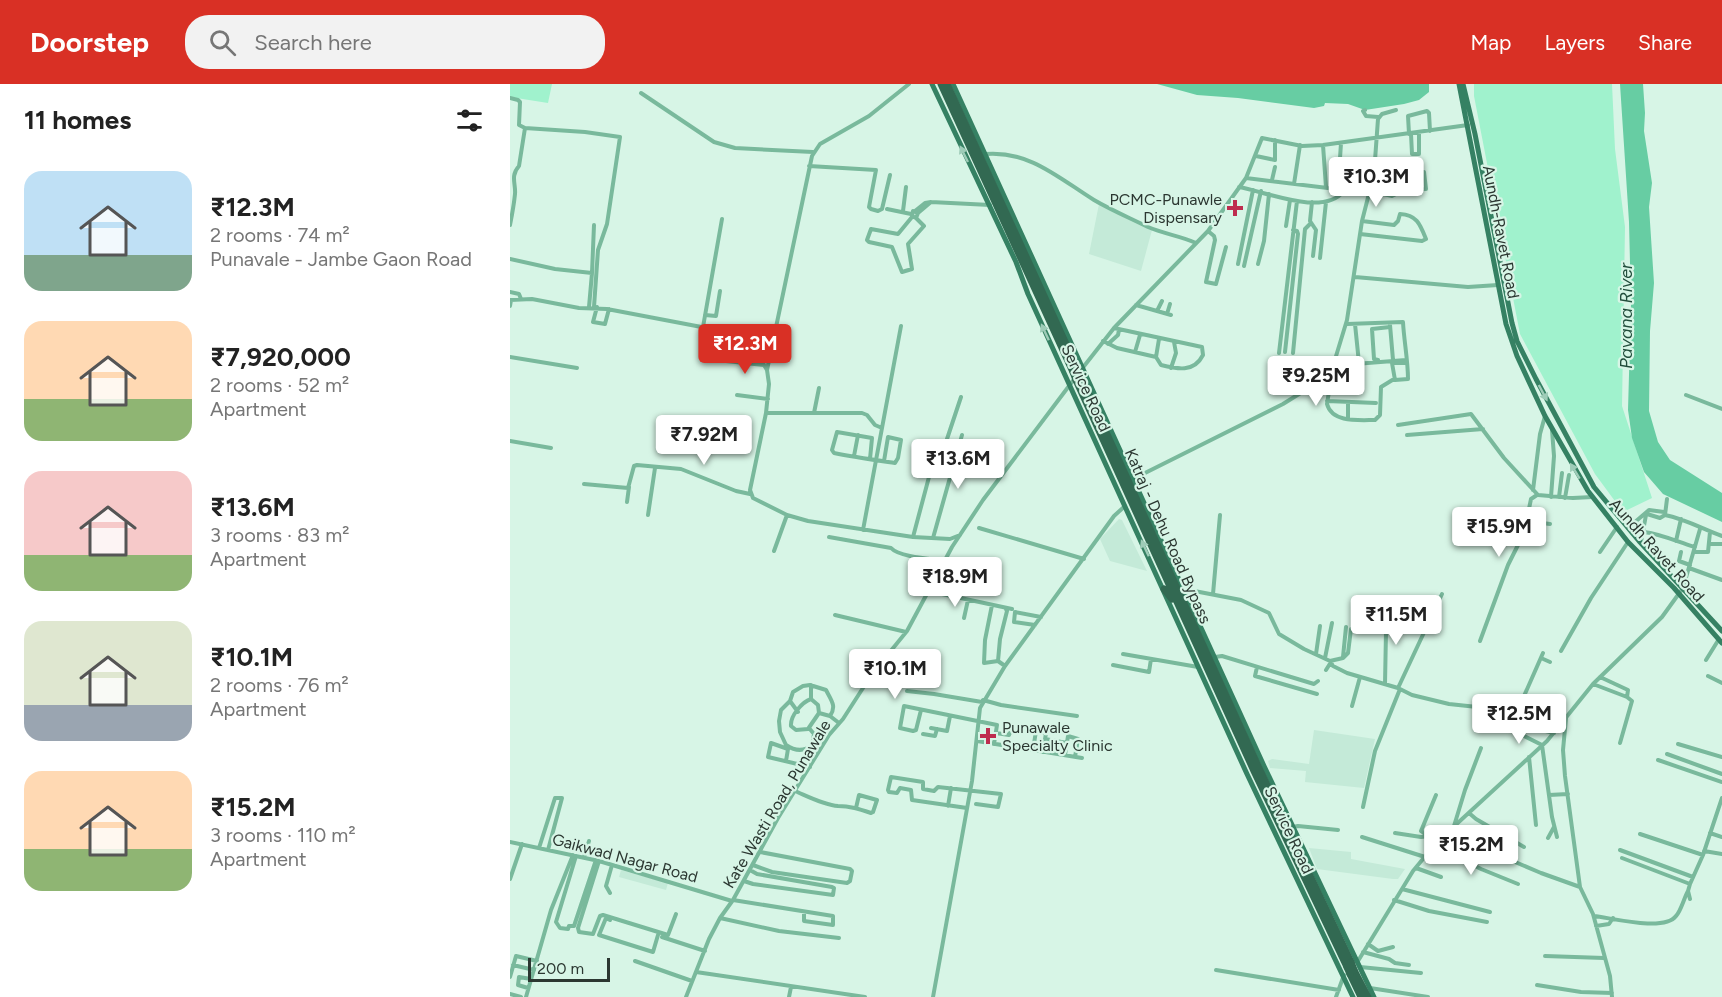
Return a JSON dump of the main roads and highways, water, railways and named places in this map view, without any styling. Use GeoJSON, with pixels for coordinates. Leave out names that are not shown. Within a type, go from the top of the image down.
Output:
{"type":"FeatureCollection","features":[{"type":"Feature","properties":{"kind":"highway","name":"Katraj - Dehu Road Bypass"},"geometry":{"type":"LineString","coordinates":[[941,84],[981,181],[1076,375],[1131,480],[1352,968],[1361,997]]}},
{"type":"Feature","properties":{"kind":"highway","name":"Katraj - Dehu Road Bypass"},"geometry":{"type":"LineString","coordinates":[[947,84],[1185,618],[1190,638],[1281,838],[1368,997]]}},
{"type":"Feature","properties":{"kind":"highway"},"geometry":{"type":"LineString","coordinates":[[1164,589],[1179,614],[1185,618]]}},
{"type":"Feature","properties":{"kind":"highway"},"geometry":{"type":"LineString","coordinates":[[1195,659],[1202,664]]}},
{"type":"Feature","properties":{"kind":"main road","name":"Service Road"},"geometry":{"type":"LineString","coordinates":[[932,84],[981,181],[990,206],[1076,375]]}},
{"type":"Feature","properties":{"kind":"main road","name":"Service Road"},"geometry":{"type":"LineString","coordinates":[[953,84],[986,154],[1076,375],[1125,506],[1190,638],[1195,659]]}},
{"type":"Feature","properties":{"kind":"main road"},"geometry":{"type":"LineString","coordinates":[[1461,84],[1469,125]]}},
{"type":"Feature","properties":{"kind":"main road","name":"Aundh-Ravet Road"},"geometry":{"type":"LineString","coordinates":[[1469,125],[1506,324],[1514,342]]}},
{"type":"Feature","properties":{"kind":"main road","name":"Aundh-Ravet Road"},"geometry":{"type":"LineString","coordinates":[[1469,125],[1512,323],[1514,342]]}},
{"type":"Feature","properties":{"kind":"main road","name":"Aundh Ravet Road"},"geometry":{"type":"LineString","coordinates":[[1514,342],[1552,430],[1592,497],[1628,542],[1679,594],[1720,641]]}},
{"type":"Feature","properties":{"kind":"main road","name":"Aundh Ravet Road"},"geometry":{"type":"LineString","coordinates":[[1514,342],[1588,477],[1603,499],[1722,631]]}},
{"type":"Feature","properties":{"kind":"main road","name":"Service Road"},"geometry":{"type":"LineString","coordinates":[[1131,480],[1215,657],[1244,728],[1293,827],[1352,968],[1374,997]]}},
{"type":"Feature","properties":{"kind":"main road","name":"Service Road"},"geometry":{"type":"LineString","coordinates":[[1352,968],[1353,997]]}},
{"type":"Feature","properties":{"kind":"place","name":"PCMC-Punawle Dispensary"},"geometry":{"type":"Point","coordinates":[1235,208]}},
{"type":"Feature","properties":{"kind":"place","name":"Punawale Specialty Clinic"},"geometry":{"type":"Point","coordinates":[988,736]}},
{"type":"Feature","properties":{"kind":"water label","name":"Pavana River"},"geometry":{"type":"Point","coordinates":[1626,316]}}]}
